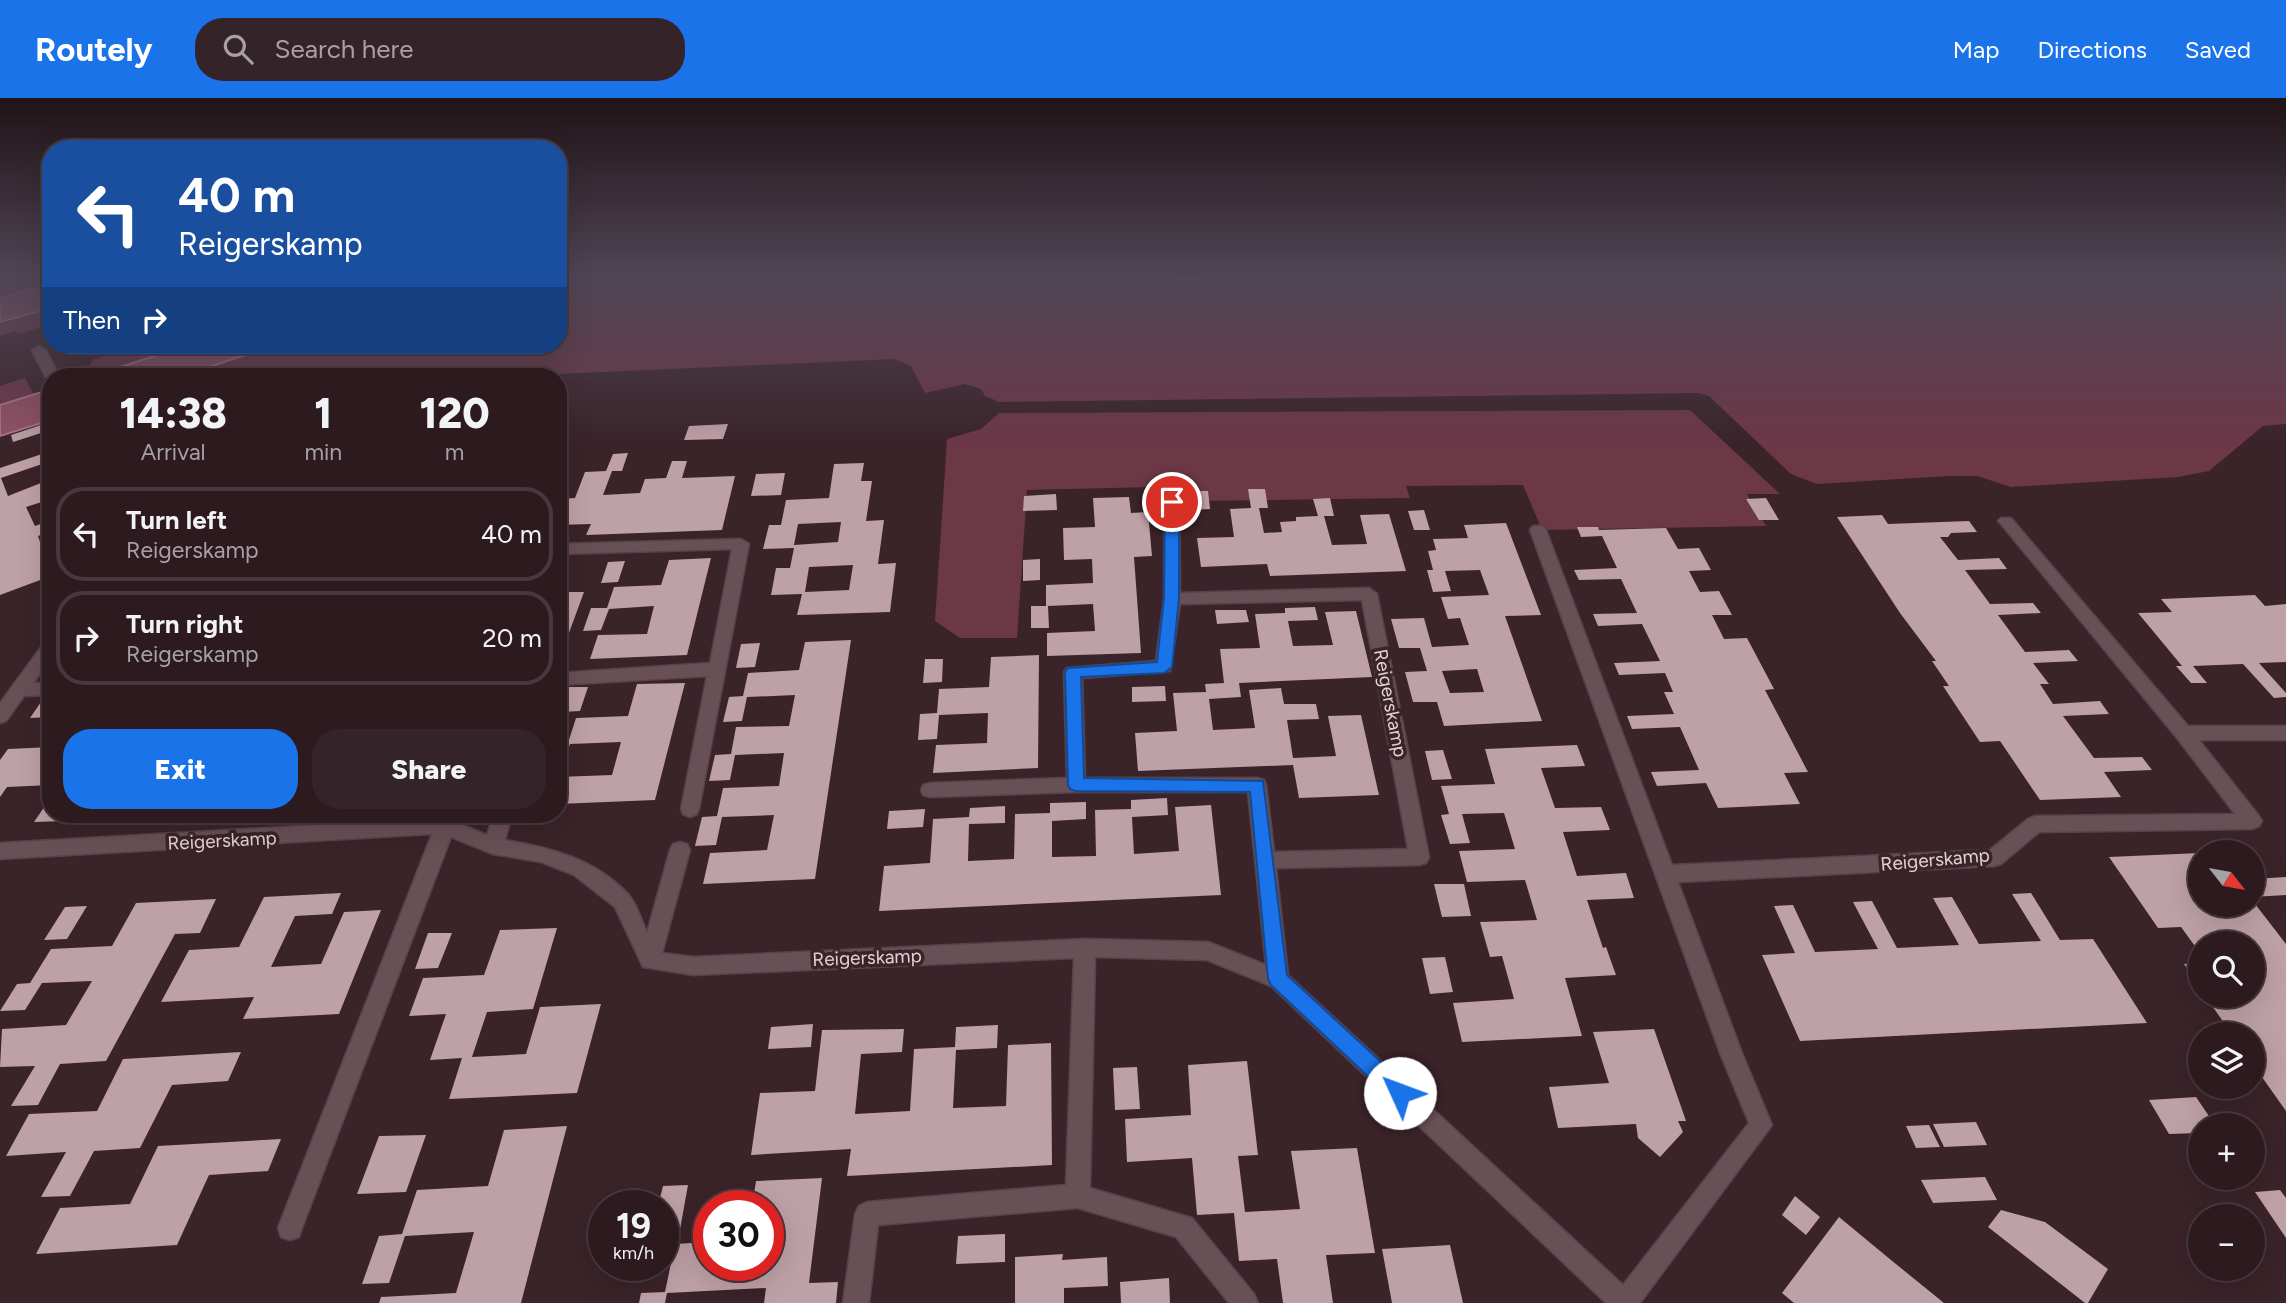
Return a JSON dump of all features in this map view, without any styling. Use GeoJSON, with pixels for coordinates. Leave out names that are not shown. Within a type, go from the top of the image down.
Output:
{"type":"FeatureCollection","features":[{"type":"Feature","properties":{"kind":"street"},"geometry":{"type":"LineString","coordinates":[[39,350],[48,368]]}},
{"type":"Feature","properties":{"kind":"street"},"geometry":{"type":"LineString","coordinates":[[1076,785],[1073,672],[1164,667],[1172,598],[1172,502]]}},
{"type":"Feature","properties":{"kind":"street","name":"Reigerskamp"},"geometry":{"type":"LineString","coordinates":[[1665,874],[1994,858],[2035,824],[2252,821],[2183,733],[2006,521]]}},
{"type":"Feature","properties":{"kind":"street","name":"Reigerskamp"},"geometry":{"type":"LineString","coordinates":[[0,851],[445,826],[493,846],[542,854],[581,869],[622,901],[650,961],[693,966],[1085,947],[1208,951],[1278,979],[1624,1303],[1762,1125],[1731,1053],[1538,530]]}},
{"type":"Feature","properties":{"kind":"street"},"geometry":{"type":"LineString","coordinates":[[567,550],[741,544],[690,809]]}},
{"type":"Feature","properties":{"kind":"street","name":"Reigerskamp"},"geometry":{"type":"LineString","coordinates":[[1172,598],[1369,594],[1419,857],[1267,860]]}},
{"type":"Feature","properties":{"kind":"street"},"geometry":{"type":"LineString","coordinates":[[0,716],[42,658]]}},
{"type":"Feature","properties":{"kind":"street"},"geometry":{"type":"LineString","coordinates":[[567,678],[717,669]]}},
{"type":"Feature","properties":{"kind":"street"},"geometry":{"type":"LineString","coordinates":[[19,690],[42,689]]}},
{"type":"Feature","properties":{"kind":"street"},"geometry":{"type":"LineString","coordinates":[[2183,733],[2286,733]]}},
{"type":"Feature","properties":{"kind":"street"},"geometry":{"type":"LineString","coordinates":[[930,790],[1076,785],[1257,785],[1278,979]]}},
{"type":"Feature","properties":{"kind":"street"},"geometry":{"type":"LineString","coordinates":[[493,846],[500,823]]}},
{"type":"Feature","properties":{"kind":"street"},"geometry":{"type":"LineString","coordinates":[[290,1228],[445,826]]}},
{"type":"Feature","properties":{"kind":"street"},"geometry":{"type":"LineString","coordinates":[[650,961],[680,850]]}},
{"type":"Feature","properties":{"kind":"street"},"geometry":{"type":"LineString","coordinates":[[1078,1196],[1085,947]]}},
{"type":"Feature","properties":{"kind":"street"},"geometry":{"type":"LineString","coordinates":[[856,1303],[867,1214],[1078,1196],[1183,1227],[1245,1303]]}},
{"type":"Feature","properties":{"kind":"shaded area"},"geometry":{"type":"Polygon","coordinates":[[[567,332],[2286,332],[2286,424],[2263,426],[2209,471],[2178,477],[2011,487],[1977,476],[1817,484],[1791,474],[1709,396],[1698,393],[999,402],[985,396],[981,389],[965,384],[925,393],[911,366],[894,359],[567,374],[567,368],[206,368],[248,354],[567,354],[567,332]]]}},
{"type":"Feature","properties":{"kind":"shaded area"},"geometry":{"type":"Polygon","coordinates":[[[112,354],[161,354],[117,368],[87,368],[94,359],[112,354]]]}},
{"type":"Feature","properties":{"kind":"shaded area"},"geometry":{"type":"Polygon","coordinates":[[[161,354],[248,354],[206,368],[117,368],[161,354]]]}},
{"type":"Feature","properties":{"kind":"shaded area"},"geometry":{"type":"Polygon","coordinates":[[[25,378],[34,395],[0,405],[0,386],[25,378]]]}},
{"type":"Feature","properties":{"kind":"shaded area"},"geometry":{"type":"Polygon","coordinates":[[[42,392],[42,423],[0,436],[0,405],[42,392]]]}},
{"type":"Feature","properties":{"kind":"shaded area"},"geometry":{"type":"Polygon","coordinates":[[[1690,410],[1780,494],[1747,494],[1766,526],[1542,530],[1523,485],[1406,486],[1410,498],[1196,501],[1195,486],[1027,490],[1017,638],[960,638],[935,621],[947,439],[981,429],[999,413],[1690,410]]]}},
{"type":"Feature","properties":{"kind":"building"},"geometry":{"type":"Polygon","coordinates":[[[728,424],[723,439],[684,440],[689,426],[728,424]]]}},
{"type":"Feature","properties":{"kind":"building"},"geometry":{"type":"Polygon","coordinates":[[[41,425],[42,427],[42,433],[13,442],[11,435],[41,425]]]}},
{"type":"Feature","properties":{"kind":"building"},"geometry":{"type":"Polygon","coordinates":[[[628,453],[622,471],[612,471],[603,495],[640,493],[645,479],[666,478],[672,461],[687,461],[682,478],[735,476],[722,530],[586,535],[591,524],[567,525],[567,498],[575,498],[585,472],[606,471],[613,454],[628,453]]]}},
{"type":"Feature","properties":{"kind":"building"},"geometry":{"type":"Polygon","coordinates":[[[42,454],[42,464],[1,478],[8,496],[42,483],[42,502],[26,507],[35,526],[42,523],[42,534],[38,536],[42,548],[42,579],[0,595],[0,468],[42,454]]]}},
{"type":"Feature","properties":{"kind":"building"},"geometry":{"type":"Polygon","coordinates":[[[864,463],[861,481],[872,481],[866,521],[884,520],[878,564],[896,563],[890,612],[797,615],[802,594],[771,595],[776,568],[790,568],[794,548],[763,549],[769,525],[781,525],[786,500],[829,498],[834,464],[864,463]],[[841,522],[798,524],[794,545],[838,542],[841,522]],[[853,565],[809,567],[805,592],[849,590],[853,565]]]}},
{"type":"Feature","properties":{"kind":"building"},"geometry":{"type":"Polygon","coordinates":[[[785,473],[781,495],[751,496],[756,474],[785,473]]]}},
{"type":"Feature","properties":{"kind":"building"},"geometry":{"type":"Polygon","coordinates":[[[1248,489],[1265,489],[1268,508],[1259,508],[1264,533],[1282,532],[1280,522],[1296,521],[1296,517],[1318,516],[1313,499],[1330,498],[1334,516],[1324,516],[1332,545],[1367,544],[1360,515],[1389,514],[1406,571],[1270,576],[1267,564],[1201,567],[1197,538],[1234,537],[1230,509],[1251,508],[1248,489]]]}},
{"type":"Feature","properties":{"kind":"building"},"geometry":{"type":"Polygon","coordinates":[[[1191,491],[1208,491],[1210,509],[1193,510],[1191,491]]]}},
{"type":"Feature","properties":{"kind":"building"},"geometry":{"type":"Polygon","coordinates":[[[1056,494],[1057,510],[1023,511],[1024,496],[1056,494]]]}},
{"type":"Feature","properties":{"kind":"building"},"geometry":{"type":"Polygon","coordinates":[[[1129,497],[1131,513],[1148,512],[1152,556],[1134,557],[1141,653],[1047,656],[1047,633],[1095,631],[1093,604],[1048,606],[1049,628],[1031,628],[1031,606],[1046,606],[1046,585],[1093,583],[1092,559],[1064,560],[1063,528],[1095,527],[1093,498],[1129,497]]]}},
{"type":"Feature","properties":{"kind":"building"},"geometry":{"type":"Polygon","coordinates":[[[1766,498],[1779,520],[1759,520],[1746,499],[1766,498]]]}},
{"type":"Feature","properties":{"kind":"building"},"geometry":{"type":"Polygon","coordinates":[[[1424,510],[1430,530],[1414,530],[1408,511],[1424,510]]]}},
{"type":"Feature","properties":{"kind":"building"},"geometry":{"type":"Polygon","coordinates":[[[1882,515],[1888,524],[1969,521],[1977,532],[1951,533],[1948,537],[1940,537],[1958,560],[1999,558],[2007,569],[1965,570],[1990,604],[2033,603],[2041,613],[1998,615],[2025,652],[2069,650],[2078,661],[2033,663],[2049,684],[2040,684],[2053,704],[2100,701],[2109,714],[2063,716],[2094,758],[2142,757],[2152,770],[2104,772],[2121,797],[2040,800],[2000,741],[1980,742],[1943,686],[1949,686],[1932,661],[1936,661],[1900,613],[1837,517],[1882,515]]]}},
{"type":"Feature","properties":{"kind":"building"},"geometry":{"type":"Polygon","coordinates":[[[1506,523],[1541,615],[1505,616],[1542,721],[1444,726],[1437,702],[1413,702],[1405,672],[1427,671],[1420,648],[1399,648],[1391,619],[1424,618],[1432,647],[1469,645],[1460,618],[1448,619],[1441,597],[1489,595],[1480,570],[1445,571],[1451,591],[1433,592],[1427,570],[1433,570],[1428,551],[1436,550],[1433,539],[1468,538],[1464,525],[1506,523]],[[1477,669],[1442,671],[1450,693],[1484,692],[1477,669]]]}},
{"type":"Feature","properties":{"kind":"building"},"geometry":{"type":"Polygon","coordinates":[[[1577,527],[1598,527],[1599,530],[1666,528],[1678,549],[1699,548],[1711,570],[1689,571],[1700,592],[1719,591],[1732,615],[1712,615],[1724,639],[1747,638],[1774,689],[1765,690],[1808,772],[1784,773],[1800,804],[1718,808],[1706,783],[1657,786],[1651,772],[1699,770],[1680,727],[1632,729],[1627,716],[1674,714],[1664,692],[1673,692],[1665,673],[1619,675],[1614,663],[1660,661],[1642,624],[1598,626],[1593,614],[1637,613],[1621,579],[1579,580],[1574,570],[1617,568],[1602,536],[1581,537],[1577,527]]]}},
{"type":"Feature","properties":{"kind":"building"},"geometry":{"type":"Polygon","coordinates":[[[711,558],[687,655],[590,659],[598,635],[647,634],[654,606],[609,609],[601,630],[583,631],[591,608],[607,608],[614,587],[661,585],[669,560],[711,558]]]}},
{"type":"Feature","properties":{"kind":"building"},"geometry":{"type":"Polygon","coordinates":[[[1040,559],[1040,580],[1023,581],[1023,560],[1040,559]]]}},
{"type":"Feature","properties":{"kind":"building"},"geometry":{"type":"Polygon","coordinates":[[[625,561],[618,582],[601,583],[608,562],[625,561]]]}},
{"type":"Feature","properties":{"kind":"building"},"geometry":{"type":"Polygon","coordinates":[[[567,592],[584,592],[567,638],[567,592]]]}},
{"type":"Feature","properties":{"kind":"building"},"geometry":{"type":"Polygon","coordinates":[[[2255,595],[2265,606],[2286,604],[2286,662],[2259,663],[2286,693],[2286,697],[2274,698],[2243,664],[2193,666],[2207,683],[2191,683],[2176,666],[2182,666],[2138,613],[2172,612],[2161,599],[2255,595]]]}},
{"type":"Feature","properties":{"kind":"building"},"geometry":{"type":"Polygon","coordinates":[[[1315,607],[1318,620],[1288,621],[1293,646],[1333,645],[1325,612],[1356,611],[1372,677],[1239,683],[1241,697],[1209,699],[1213,730],[1255,728],[1249,690],[1281,688],[1284,704],[1316,704],[1319,719],[1287,720],[1293,758],[1336,756],[1328,716],[1361,715],[1379,795],[1299,798],[1293,765],[1138,771],[1135,733],[1177,731],[1173,693],[1206,692],[1205,684],[1224,683],[1220,649],[1260,648],[1255,614],[1285,613],[1285,608],[1315,607]]]}},
{"type":"Feature","properties":{"kind":"building"},"geometry":{"type":"Polygon","coordinates":[[[1215,610],[1246,610],[1249,622],[1217,624],[1215,610]]]}},
{"type":"Feature","properties":{"kind":"building"},"geometry":{"type":"Polygon","coordinates":[[[851,640],[815,879],[703,884],[710,853],[767,850],[774,815],[722,817],[716,845],[695,846],[702,817],[717,816],[723,788],[779,786],[784,753],[735,755],[730,780],[709,781],[715,755],[731,754],[736,727],[789,726],[795,695],[747,697],[742,721],[723,722],[729,697],[743,696],[748,673],[799,670],[805,642],[851,640]]]}},
{"type":"Feature","properties":{"kind":"building"},"geometry":{"type":"Polygon","coordinates":[[[760,643],[755,667],[736,668],[741,644],[760,643]]]}},
{"type":"Feature","properties":{"kind":"building"},"geometry":{"type":"Polygon","coordinates":[[[1039,655],[1038,768],[933,773],[936,745],[987,743],[988,713],[939,715],[937,739],[918,740],[920,714],[937,713],[939,689],[989,687],[991,657],[1039,655]]]}},
{"type":"Feature","properties":{"kind":"building"},"geometry":{"type":"Polygon","coordinates":[[[925,659],[943,659],[942,682],[923,683],[925,659]]]}},
{"type":"Feature","properties":{"kind":"building"},"geometry":{"type":"Polygon","coordinates":[[[685,683],[655,800],[567,804],[567,777],[612,775],[621,742],[570,744],[567,754],[567,743],[576,718],[628,716],[637,684],[685,683]]]}},
{"type":"Feature","properties":{"kind":"building"},"geometry":{"type":"Polygon","coordinates":[[[1165,686],[1166,701],[1132,702],[1132,687],[1165,686]]]}},
{"type":"Feature","properties":{"kind":"building"},"geometry":{"type":"Polygon","coordinates":[[[569,687],[588,687],[580,711],[567,712],[569,687]]]}},
{"type":"Feature","properties":{"kind":"building"},"geometry":{"type":"Polygon","coordinates":[[[41,702],[42,702],[42,717],[30,718],[41,702]]]}},
{"type":"Feature","properties":{"kind":"building"},"geometry":{"type":"Polygon","coordinates":[[[1577,745],[1585,766],[1541,768],[1555,808],[1601,807],[1610,830],[1563,832],[1577,876],[1626,873],[1634,898],[1587,900],[1603,948],[1606,947],[1616,975],[1565,978],[1582,1036],[1462,1042],[1453,1003],[1514,999],[1502,956],[1490,957],[1480,922],[1537,920],[1525,880],[1467,882],[1459,851],[1515,849],[1504,813],[1462,814],[1470,843],[1450,844],[1441,815],[1449,814],[1441,786],[1495,784],[1485,749],[1577,745]]]}},
{"type":"Feature","properties":{"kind":"building"},"geometry":{"type":"Polygon","coordinates":[[[42,747],[42,785],[7,787],[0,797],[0,760],[8,749],[42,747]]]}},
{"type":"Feature","properties":{"kind":"building"},"geometry":{"type":"Polygon","coordinates":[[[1443,750],[1452,779],[1432,780],[1425,751],[1443,750]]]}},
{"type":"Feature","properties":{"kind":"building"},"geometry":{"type":"Polygon","coordinates":[[[1167,798],[1168,815],[1132,817],[1134,854],[1179,851],[1175,807],[1211,805],[1221,895],[879,911],[884,866],[930,863],[933,819],[969,817],[970,808],[1005,806],[1005,823],[969,824],[968,861],[1014,859],[1015,814],[1050,813],[1050,803],[1086,802],[1086,819],[1052,821],[1052,857],[1096,856],[1095,810],[1131,809],[1131,800],[1167,798]]]}},
{"type":"Feature","properties":{"kind":"building"},"geometry":{"type":"Polygon","coordinates":[[[925,809],[923,827],[887,829],[889,811],[925,809]]]}},
{"type":"Feature","properties":{"kind":"building"},"geometry":{"type":"Polygon","coordinates":[[[42,810],[42,822],[34,822],[42,810]]]}},
{"type":"Feature","properties":{"kind":"building"},"geometry":{"type":"Polygon","coordinates":[[[2188,854],[2188,917],[2265,917],[2286,944],[2286,1111],[2265,1081],[2265,1022],[2223,1022],[2214,1008],[2265,1008],[2265,931],[2188,931],[2188,937],[2181,927],[2158,928],[2109,857],[2188,854]]]}},
{"type":"Feature","properties":{"kind":"building"},"geometry":{"type":"Polygon","coordinates":[[[2286,877],[2286,895],[2265,896],[2265,878],[2286,877]]]}},
{"type":"Feature","properties":{"kind":"building"},"geometry":{"type":"Polygon","coordinates":[[[1434,884],[1464,884],[1471,916],[1442,917],[1434,884]]]}},
{"type":"Feature","properties":{"kind":"building"},"geometry":{"type":"Polygon","coordinates":[[[341,893],[332,914],[295,916],[271,967],[321,964],[344,912],[381,910],[339,1014],[243,1019],[254,997],[161,1002],[189,950],[239,947],[264,897],[341,893]]]}},
{"type":"Feature","properties":{"kind":"building"},"geometry":{"type":"Polygon","coordinates":[[[2031,893],[2060,940],[2093,939],[2147,1023],[1800,1041],[1762,955],[1795,953],[1774,906],[1793,905],[1815,952],[1878,949],[1853,902],[1872,901],[1897,948],[1959,945],[1933,898],[1952,897],[1979,944],[2041,941],[2012,894],[2031,893]]]}},
{"type":"Feature","properties":{"kind":"building"},"geometry":{"type":"Polygon","coordinates":[[[216,899],[200,933],[175,934],[106,1061],[60,1064],[38,1105],[11,1106],[35,1066],[0,1067],[2,1029],[66,1025],[92,981],[42,983],[25,1010],[0,1011],[17,984],[30,983],[51,949],[112,946],[136,903],[216,899]]]}},
{"type":"Feature","properties":{"kind":"building"},"geometry":{"type":"Polygon","coordinates":[[[87,906],[67,939],[44,940],[65,907],[87,906]]]}},
{"type":"Feature","properties":{"kind":"building"},"geometry":{"type":"Polygon","coordinates":[[[557,928],[533,1009],[487,1012],[472,1057],[526,1054],[540,1007],[601,1004],[577,1093],[449,1099],[462,1058],[430,1060],[446,1014],[409,1016],[423,978],[484,975],[500,930],[557,928]]]}},
{"type":"Feature","properties":{"kind":"building"},"geometry":{"type":"Polygon","coordinates":[[[428,933],[452,933],[438,968],[415,969],[428,933]]]}},
{"type":"Feature","properties":{"kind":"building"},"geometry":{"type":"Polygon","coordinates":[[[1445,957],[1453,992],[1430,994],[1422,958],[1445,957]]]}},
{"type":"Feature","properties":{"kind":"building"},"geometry":{"type":"Polygon","coordinates":[[[813,1024],[811,1047],[768,1049],[771,1027],[813,1024]]]}},
{"type":"Feature","properties":{"kind":"building"},"geometry":{"type":"Polygon","coordinates":[[[998,1025],[997,1048],[956,1050],[953,1108],[1006,1106],[1008,1045],[1051,1043],[1052,1165],[847,1176],[851,1149],[751,1155],[760,1093],[815,1091],[822,1030],[904,1029],[902,1052],[861,1054],[855,1114],[910,1111],[914,1049],[955,1047],[956,1027],[998,1025]]]}},
{"type":"Feature","properties":{"kind":"building"},"geometry":{"type":"Polygon","coordinates":[[[1654,1029],[1686,1121],[1678,1121],[1683,1132],[1660,1157],[1638,1138],[1636,1124],[1558,1128],[1549,1087],[1609,1083],[1593,1032],[1654,1029]]]}},
{"type":"Feature","properties":{"kind":"building"},"geometry":{"type":"Polygon","coordinates":[[[241,1052],[228,1081],[172,1085],[140,1148],[94,1151],[70,1196],[41,1197],[66,1152],[6,1156],[29,1114],[97,1111],[123,1059],[241,1052]]]}},
{"type":"Feature","properties":{"kind":"building"},"geometry":{"type":"Polygon","coordinates":[[[1247,1061],[1258,1155],[1238,1156],[1245,1212],[1300,1209],[1291,1151],[1357,1148],[1375,1253],[1326,1255],[1333,1303],[1283,1303],[1277,1259],[1239,1261],[1234,1213],[1197,1215],[1192,1158],[1127,1162],[1125,1119],[1191,1115],[1188,1065],[1247,1061]]]}},
{"type":"Feature","properties":{"kind":"building"},"geometry":{"type":"Polygon","coordinates":[[[1137,1067],[1140,1109],[1115,1110],[1113,1068],[1137,1067]]]}},
{"type":"Feature","properties":{"kind":"building"},"geometry":{"type":"Polygon","coordinates":[[[2197,1099],[2207,1113],[2188,1113],[2188,1133],[2169,1134],[2149,1100],[2197,1099]]]}},
{"type":"Feature","properties":{"kind":"building"},"geometry":{"type":"Polygon","coordinates":[[[1976,1122],[1987,1145],[1944,1147],[1933,1124],[1976,1122]]]}},
{"type":"Feature","properties":{"kind":"building"},"geometry":{"type":"Polygon","coordinates":[[[1929,1125],[1940,1147],[1916,1148],[1906,1126],[1929,1125]]]}},
{"type":"Feature","properties":{"kind":"building"},"geometry":{"type":"Polygon","coordinates":[[[567,1126],[521,1303],[379,1303],[381,1297],[456,1293],[474,1232],[405,1236],[389,1283],[362,1284],[379,1236],[402,1234],[417,1190],[488,1186],[504,1130],[567,1126]]]}},
{"type":"Feature","properties":{"kind":"building"},"geometry":{"type":"Polygon","coordinates":[[[426,1135],[406,1192],[357,1194],[379,1136],[426,1135]]]}},
{"type":"Feature","properties":{"kind":"building"},"geometry":{"type":"Polygon","coordinates":[[[281,1139],[268,1171],[209,1175],[177,1245],[36,1254],[60,1208],[130,1204],[158,1146],[281,1139]]]}},
{"type":"Feature","properties":{"kind":"building"},"geometry":{"type":"Polygon","coordinates":[[[1985,1177],[1997,1200],[1933,1203],[1921,1180],[1985,1177]]]}},
{"type":"Feature","properties":{"kind":"building"},"geometry":{"type":"Polygon","coordinates":[[[822,1178],[809,1283],[838,1282],[836,1303],[764,1303],[766,1288],[667,1293],[665,1303],[639,1303],[641,1293],[665,1292],[667,1281],[679,1281],[679,1244],[693,1243],[693,1281],[784,1281],[784,1190],[755,1190],[756,1181],[822,1178]]]}},
{"type":"Feature","properties":{"kind":"building"},"geometry":{"type":"Polygon","coordinates":[[[688,1185],[679,1235],[679,1190],[662,1190],[663,1186],[688,1185]]]}},
{"type":"Feature","properties":{"kind":"building"},"geometry":{"type":"Polygon","coordinates":[[[2280,1190],[2286,1198],[2286,1238],[2265,1204],[2255,1192],[2280,1190]]]}},
{"type":"Feature","properties":{"kind":"building"},"geometry":{"type":"Polygon","coordinates":[[[1795,1196],[1820,1217],[1806,1235],[1782,1215],[1795,1196]]]}},
{"type":"Feature","properties":{"kind":"building"},"geometry":{"type":"Polygon","coordinates":[[[2001,1210],[2045,1222],[2108,1269],[2088,1303],[1988,1227],[2001,1210]]]}},
{"type":"Feature","properties":{"kind":"building"},"geometry":{"type":"Polygon","coordinates":[[[1839,1217],[1944,1303],[1794,1303],[1782,1293],[1839,1217]]]}},
{"type":"Feature","properties":{"kind":"building"},"geometry":{"type":"Polygon","coordinates":[[[1005,1234],[1005,1262],[956,1264],[958,1236],[1005,1234]]]}},
{"type":"Feature","properties":{"kind":"building"},"geometry":{"type":"Polygon","coordinates":[[[1450,1245],[1463,1303],[1392,1303],[1382,1249],[1450,1245]]]}},
{"type":"Feature","properties":{"kind":"building"},"geometry":{"type":"Polygon","coordinates":[[[1063,1254],[1062,1260],[1107,1257],[1108,1286],[1064,1288],[1064,1303],[1015,1303],[1015,1257],[1063,1254]]]}},
{"type":"Feature","properties":{"kind":"building"},"geometry":{"type":"Polygon","coordinates":[[[1169,1278],[1170,1303],[1121,1303],[1120,1282],[1169,1278]]]}},
{"type":"Feature","properties":{"kind":"route"},"geometry":{"type":"LineString","coordinates":[[1172,502],[1172,598],[1164,667],[1073,672],[1076,785],[1257,785],[1278,979],[1400,1093]]}}]}
